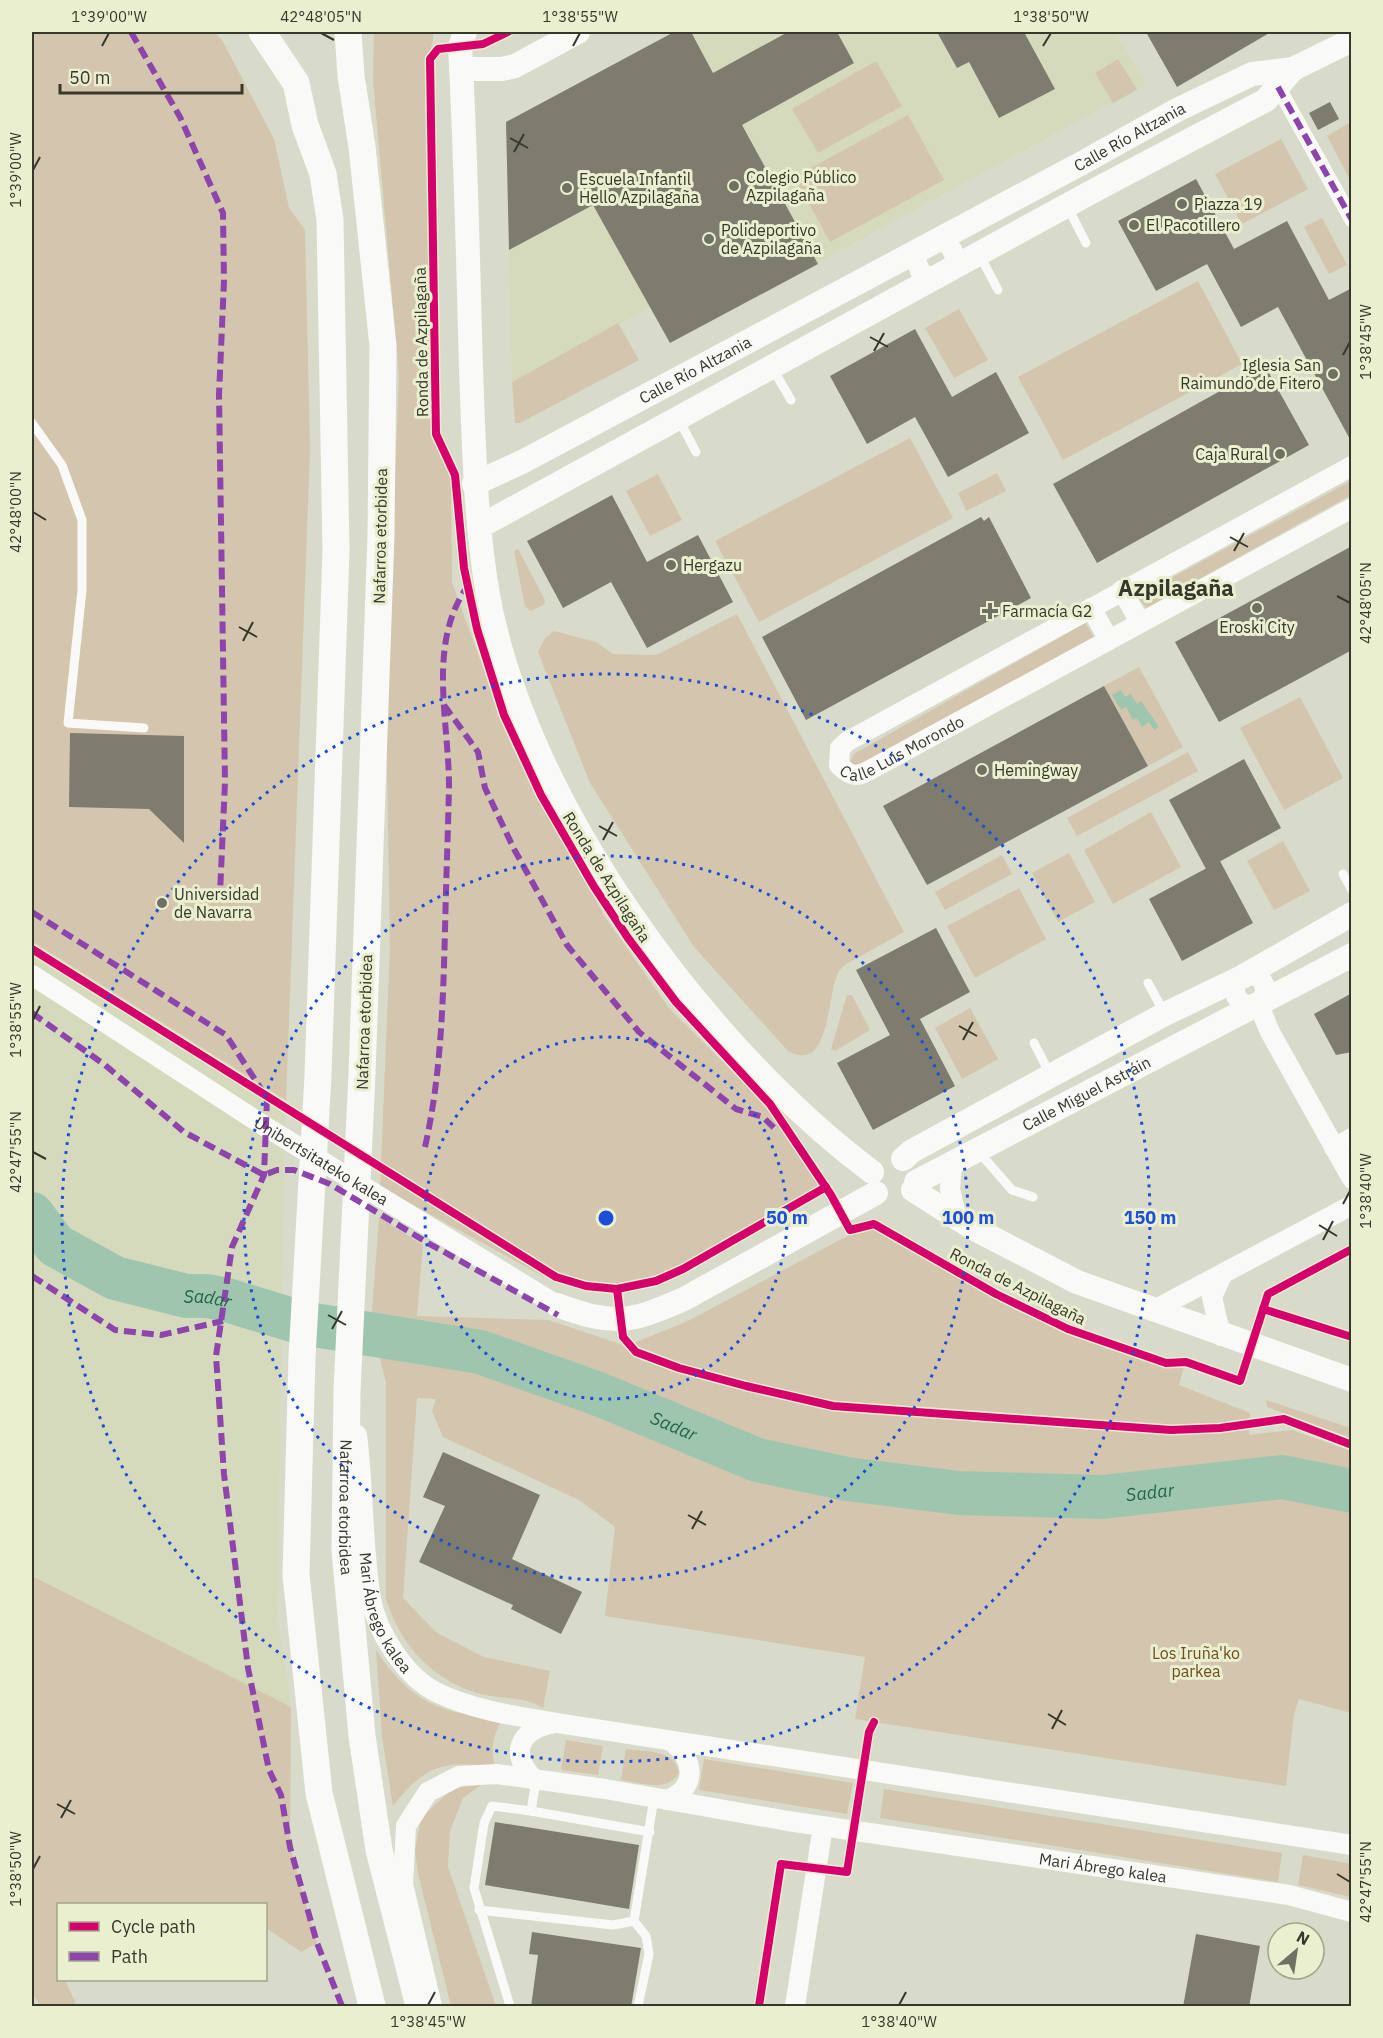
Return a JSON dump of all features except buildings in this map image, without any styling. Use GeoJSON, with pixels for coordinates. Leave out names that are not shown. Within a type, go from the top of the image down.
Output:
{"type":"FeatureCollection","features":[{"type":"Feature","properties":{"kind":"main road"},"geometry":{"type":"LineString","coordinates":[[243,32],[258,50],[305,125]]}},
{"type":"Feature","properties":{"kind":"main road"},"geometry":{"type":"LineString","coordinates":[[262,32],[296,83],[305,125],[323,174],[330,220],[336,550],[318,1076],[302,1357],[296,1575],[323,1817],[372,2007]]}},
{"type":"Feature","properties":{"kind":"main road","name":"Nafarroa etorbidea"},"geometry":{"type":"LineString","coordinates":[[348,32],[351,76],[362,147],[383,346],[381,535],[362,1074],[347,1391],[345,1550],[362,1736],[379,1850],[419,2007]]}},
{"type":"Feature","properties":{"kind":"main road"},"geometry":{"type":"LineString","coordinates":[[362,147],[366,106],[361,52],[363,32]]}},
{"type":"Feature","properties":{"kind":"street"},"geometry":{"type":"LineString","coordinates":[[460,45],[502,69],[515,66],[578,32]]}},
{"type":"Feature","properties":{"kind":"street","name":"Calle Río Altzania"},"geometry":{"type":"LineString","coordinates":[[479,527],[954,267],[1266,100],[1285,78],[1352,40]]}},
{"type":"Feature","properties":{"kind":"street","name":"Ronda de Azpilagaña"},"geometry":{"type":"LineString","coordinates":[[460,45],[474,484],[488,596],[500,645],[524,715],[561,799],[616,894],[674,971],[738,1048],[874,1182]]}},
{"type":"Feature","properties":{"kind":"street","name":"Calle Río Altzania"},"geometry":{"type":"LineString","coordinates":[[474,484],[522,462],[1198,99],[1252,74],[1285,78]]}},
{"type":"Feature","properties":{"kind":"street"},"geometry":{"type":"LineString","coordinates":[[1285,78],[1352,220]]}},
{"type":"Feature","properties":{"kind":"street"},"geometry":{"type":"LineString","coordinates":[[941,237],[953,249],[956,258],[954,267]]}},
{"type":"Feature","properties":{"kind":"street"},"geometry":{"type":"LineString","coordinates":[[913,252],[920,271],[932,280]]}},
{"type":"Feature","properties":{"kind":"street","name":"Calle Luis Morondo"},"geometry":{"type":"LineString","coordinates":[[1352,466],[848,741],[840,748],[838,765],[847,774],[858,776],[1352,508]]}},
{"type":"Feature","properties":{"kind":"street"},"geometry":{"type":"LineString","coordinates":[[1122,590],[1140,622]]}},
{"type":"Feature","properties":{"kind":"street"},"geometry":{"type":"LineString","coordinates":[[1091,608],[1110,640]]}},
{"type":"Feature","properties":{"kind":"street","name":"Calle Miguel Astráin"},"geometry":{"type":"LineString","coordinates":[[903,1159],[912,1151],[1165,1014],[1242,977],[1352,914]]}},
{"type":"Feature","properties":{"kind":"street","name":"Calle Miguel Astráin"},"geometry":{"type":"LineString","coordinates":[[914,1186],[1352,955]]}},
{"type":"Feature","properties":{"kind":"street","name":"Unibertsitateko kalea"},"geometry":{"type":"LineString","coordinates":[[32,975],[266,1128],[557,1305],[594,1319],[615,1320],[658,1311],[684,1299],[874,1182]]}},
{"type":"Feature","properties":{"kind":"street"},"geometry":{"type":"LineString","coordinates":[[1242,977],[1257,977],[1263,982],[1265,990],[1258,1003],[1270,1032],[1343,1143],[1352,1179]]}},
{"type":"Feature","properties":{"kind":"street"},"geometry":{"type":"LineString","coordinates":[[884,1158],[903,1159],[913,1168],[914,1186],[909,1195],[895,1201],[881,1198],[874,1182],[874,1166],[884,1158]]}},
{"type":"Feature","properties":{"kind":"street"},"geometry":{"type":"LineString","coordinates":[[952,1165],[950,1189],[956,1215]]}},
{"type":"Feature","properties":{"kind":"street","name":"Ronda de Azpilagaña"},"geometry":{"type":"LineString","coordinates":[[914,1186],[971,1227],[1077,1282],[1221,1336],[1352,1380]]}},
{"type":"Feature","properties":{"kind":"street"},"geometry":{"type":"LineString","coordinates":[[1152,1311],[1352,1205]]}},
{"type":"Feature","properties":{"kind":"street"},"geometry":{"type":"LineString","coordinates":[[1221,1275],[1212,1297],[1221,1336]]}},
{"type":"Feature","properties":{"kind":"street","name":"Mari Ábrego kalea"},"geometry":{"type":"LineString","coordinates":[[347,1391],[358,1446],[371,1600],[381,1628],[398,1657],[416,1677],[436,1692],[480,1709],[557,1723],[1352,1845]]}},
{"type":"Feature","properties":{"kind":"street","name":"Mari Ábrego kalea"},"geometry":{"type":"LineString","coordinates":[[536,1781],[525,1770],[519,1759],[520,1744],[531,1730],[557,1723]]}},
{"type":"Feature","properties":{"kind":"street"},"geometry":{"type":"LineString","coordinates":[[661,1799],[679,1796],[690,1773],[687,1756],[671,1741]]}},
{"type":"Feature","properties":{"kind":"street","name":"Mari Ábrego kalea"},"geometry":{"type":"LineString","coordinates":[[432,2007],[403,1884],[406,1826],[428,1792],[459,1776],[497,1774],[823,1826],[1289,1895],[1352,1912]]}},
{"type":"Feature","properties":{"kind":"street"},"geometry":{"type":"LineString","coordinates":[[795,2007],[823,1826]]}},
{"type":"Feature","properties":{"kind":"lane"},"geometry":{"type":"LineString","coordinates":[[1067,206],[1086,243]]}},
{"type":"Feature","properties":{"kind":"lane"},"geometry":{"type":"LineString","coordinates":[[979,254],[998,290]]}},
{"type":"Feature","properties":{"kind":"lane"},"geometry":{"type":"LineString","coordinates":[[772,367],[791,400]]}},
{"type":"Feature","properties":{"kind":"lane"},"geometry":{"type":"LineString","coordinates":[[677,418],[696,452]]}},
{"type":"Feature","properties":{"kind":"lane"},"geometry":{"type":"LineString","coordinates":[[32,423],[62,465],[82,520],[82,579],[68,723],[144,728]]}},
{"type":"Feature","properties":{"kind":"lane"},"geometry":{"type":"LineString","coordinates":[[1343,874],[1352,890]]}},
{"type":"Feature","properties":{"kind":"lane"},"geometry":{"type":"LineString","coordinates":[[1148,983],[1165,1014]]}},
{"type":"Feature","properties":{"kind":"lane","name":"Calle Miguel Astráin"},"geometry":{"type":"LineString","coordinates":[[1034,1043],[1051,1076]]}},
{"type":"Feature","properties":{"kind":"lane"},"geometry":{"type":"LineString","coordinates":[[978,1151],[1012,1190],[1033,1197]]}},
{"type":"Feature","properties":{"kind":"lane"},"geometry":{"type":"LineString","coordinates":[[531,1811],[536,1781]]}},
{"type":"Feature","properties":{"kind":"lane"},"geometry":{"type":"LineString","coordinates":[[633,1921],[650,1832],[661,1799]]}},
{"type":"Feature","properties":{"kind":"lane"},"geometry":{"type":"LineString","coordinates":[[510,2007],[474,1888],[484,1823],[492,1806],[650,1832]]}},
{"type":"Feature","properties":{"kind":"lane"},"geometry":{"type":"LineString","coordinates":[[479,1910],[613,1925],[633,1921]]}},
{"type":"Feature","properties":{"kind":"lane"},"geometry":{"type":"LineString","coordinates":[[633,1921],[646,1936],[649,1954],[638,2007]]}},
{"type":"Feature","properties":{"kind":"shaded area","name":"Universidad de Navarra"},"geometry":{"type":"Polygon","coordinates":[[[32,32],[214,32],[222,40],[274,139],[289,208],[305,230],[310,449],[284,1164],[277,1619],[291,1707],[32,1576],[32,32]]]}},
{"type":"Feature","properties":{"kind":"shaded area","name":"Colegio Público Azpilagaña"},"geometry":{"type":"Polygon","coordinates":[[[674,32],[1115,32],[1146,84],[670,343],[651,307],[512,382],[506,122],[674,32]]]}},
{"type":"Feature","properties":{"kind":"shaded area"},"geometry":{"type":"Polygon","coordinates":[[[1121,690],[1125,697],[1131,694],[1137,704],[1141,701],[1159,727],[1154,730],[1149,722],[1142,727],[1137,718],[1133,720],[1126,707],[1121,710],[1112,695],[1121,690]]]}},
{"type":"Feature","properties":{"kind":"green space","name":"Universidad de Navarra"},"geometry":{"type":"Polygon","coordinates":[[[32,32],[214,32],[222,40],[274,139],[289,208],[305,230],[310,449],[286,1100],[32,941],[32,32]]]}},
{"type":"Feature","properties":{"kind":"green space"},"geometry":{"type":"Polygon","coordinates":[[[374,32],[433,32],[433,41],[427,61],[431,435],[451,480],[452,582],[511,745],[605,917],[669,1008],[764,1103],[785,1130],[824,1192],[715,1255],[671,1278],[636,1291],[583,1291],[554,1282],[380,1187],[390,947],[386,707],[399,376],[373,80],[374,32]]]}},
{"type":"Feature","properties":{"kind":"green space"},"geometry":{"type":"Polygon","coordinates":[[[1118,59],[1137,90],[1113,103],[1095,73],[1118,59]]]}},
{"type":"Feature","properties":{"kind":"green space"},"geometry":{"type":"Polygon","coordinates":[[[876,61],[902,106],[818,153],[792,109],[876,61]]]}},
{"type":"Feature","properties":{"kind":"green space"},"geometry":{"type":"Polygon","coordinates":[[[908,115],[944,180],[830,242],[794,177],[908,115]]]}},
{"type":"Feature","properties":{"kind":"green space"},"geometry":{"type":"Polygon","coordinates":[[[1351,122],[1351,182],[1327,136],[1351,122]]]}},
{"type":"Feature","properties":{"kind":"green space"},"geometry":{"type":"Polygon","coordinates":[[[1281,139],[1308,189],[1242,224],[1215,174],[1281,139]]]}},
{"type":"Feature","properties":{"kind":"green space"},"geometry":{"type":"Polygon","coordinates":[[[1322,218],[1347,265],[1329,274],[1304,227],[1322,218]]]}},
{"type":"Feature","properties":{"kind":"green space"},"geometry":{"type":"Polygon","coordinates":[[[1198,281],[1242,364],[1063,460],[1018,377],[1198,281]]]}},
{"type":"Feature","properties":{"kind":"green space"},"geometry":{"type":"Polygon","coordinates":[[[959,309],[988,360],[954,378],[925,328],[959,309]]]}},
{"type":"Feature","properties":{"kind":"green space"},"geometry":{"type":"Polygon","coordinates":[[[618,323],[639,360],[520,423],[515,423],[512,382],[618,323]]]}},
{"type":"Feature","properties":{"kind":"green space"},"geometry":{"type":"Polygon","coordinates":[[[910,438],[953,518],[759,622],[715,541],[910,438]]]}},
{"type":"Feature","properties":{"kind":"green space"},"geometry":{"type":"Polygon","coordinates":[[[997,473],[1006,491],[966,511],[958,493],[997,473]]]}},
{"type":"Feature","properties":{"kind":"green space"},"geometry":{"type":"Polygon","coordinates":[[[658,474],[682,520],[650,536],[626,491],[658,474]]]}},
{"type":"Feature","properties":{"kind":"green space"},"geometry":{"type":"Polygon","coordinates":[[[1351,481],[1351,495],[1147,608],[1136,597],[1351,481]]]}},
{"type":"Feature","properties":{"kind":"green space"},"geometry":{"type":"Polygon","coordinates":[[[518,549],[545,600],[544,605],[530,611],[525,606],[514,551],[518,549]]]}},
{"type":"Feature","properties":{"kind":"green space"},"geometry":{"type":"Polygon","coordinates":[[[737,614],[904,932],[846,964],[839,971],[820,1043],[812,1052],[802,1055],[788,1051],[694,947],[590,783],[538,652],[545,638],[554,631],[596,642],[613,654],[656,655],[737,614]]]}},
{"type":"Feature","properties":{"kind":"green space"},"geometry":{"type":"Polygon","coordinates":[[[1085,623],[1094,637],[862,766],[854,767],[850,762],[854,754],[1085,623]]]}},
{"type":"Feature","properties":{"kind":"green space"},"geometry":{"type":"Polygon","coordinates":[[[1139,667],[1183,747],[1148,766],[1104,686],[1139,667]]]}},
{"type":"Feature","properties":{"kind":"green space"},"geometry":{"type":"Polygon","coordinates":[[[1300,697],[1343,778],[1284,810],[1240,728],[1300,697]]]}},
{"type":"Feature","properties":{"kind":"green space"},"geometry":{"type":"Polygon","coordinates":[[[1188,752],[1198,771],[1077,836],[1067,818],[1188,752]]]}},
{"type":"Feature","properties":{"kind":"green space"},"geometry":{"type":"Polygon","coordinates":[[[1151,812],[1181,867],[1113,904],[1084,850],[1151,812]]]}},
{"type":"Feature","properties":{"kind":"green space"},"geometry":{"type":"Polygon","coordinates":[[[1283,841],[1310,891],[1274,910],[1247,861],[1283,841]]]}},
{"type":"Feature","properties":{"kind":"green space"},"geometry":{"type":"Polygon","coordinates":[[[1069,853],[1095,902],[1058,922],[1032,873],[1069,853]]]}},
{"type":"Feature","properties":{"kind":"green space"},"geometry":{"type":"Polygon","coordinates":[[[1002,855],[1012,874],[945,910],[935,892],[1002,855]]]}},
{"type":"Feature","properties":{"kind":"green space"},"geometry":{"type":"Polygon","coordinates":[[[1019,888],[1046,939],[975,978],[947,926],[1019,888]]]}},
{"type":"Feature","properties":{"kind":"green space"},"geometry":{"type":"Polygon","coordinates":[[[847,995],[852,995],[870,1030],[835,1051],[831,1049],[847,995]]]}},
{"type":"Feature","properties":{"kind":"green space"},"geometry":{"type":"Polygon","coordinates":[[[970,1008],[998,1059],[962,1079],[935,1028],[970,1008]]]}},
{"type":"Feature","properties":{"kind":"green space","name":"Los Iruña'ko parkea"},"geometry":{"type":"Polygon","coordinates":[[[379,1217],[423,1245],[417,1316],[548,1320],[626,1346],[686,1322],[851,1234],[875,1228],[1011,1308],[1100,1346],[1163,1367],[1184,1366],[1179,1385],[1250,1413],[1249,1435],[1292,1430],[1351,1451],[1351,1713],[1299,1699],[1294,1715],[1286,1786],[855,1719],[865,1657],[605,1616],[615,1527],[579,1500],[443,1437],[432,1411],[436,1399],[417,1398],[403,1598],[437,1633],[484,1657],[550,1671],[543,1708],[522,1700],[467,1690],[451,1682],[422,1660],[411,1647],[400,1632],[386,1599],[386,1382],[371,1325],[379,1217]]]}},
{"type":"Feature","properties":{"kind":"green space"},"geometry":{"type":"Polygon","coordinates":[[[1266,1400],[1351,1428],[1351,1438],[1267,1407],[1266,1400]]]}},
{"type":"Feature","properties":{"kind":"green space"},"geometry":{"type":"Polygon","coordinates":[[[32,1576],[291,1707],[290,1847],[317,1943],[301,1952],[267,1929],[267,1903],[57,1903],[57,1981],[65,1981],[77,2006],[41,2006],[32,1994],[32,1576]]]}},
{"type":"Feature","properties":{"kind":"green space"},"geometry":{"type":"Polygon","coordinates":[[[376,1650],[401,1682],[429,1702],[461,1713],[502,1719],[493,1742],[495,1767],[462,1764],[437,1768],[415,1782],[393,1806],[382,1737],[376,1650]]]}},
{"type":"Feature","properties":{"kind":"green space"},"geometry":{"type":"Polygon","coordinates":[[[566,1740],[603,1746],[598,1775],[561,1770],[566,1740]]]}},
{"type":"Feature","properties":{"kind":"green space"},"geometry":{"type":"Polygon","coordinates":[[[626,1749],[666,1756],[676,1765],[679,1773],[668,1783],[661,1785],[621,1780],[626,1749]]]}},
{"type":"Feature","properties":{"kind":"green space"},"geometry":{"type":"Polygon","coordinates":[[[704,1759],[853,1783],[847,1814],[699,1790],[704,1759]]]}},
{"type":"Feature","properties":{"kind":"green space"},"geometry":{"type":"Polygon","coordinates":[[[481,1785],[463,1798],[450,1831],[448,1867],[496,2006],[451,2006],[418,1874],[415,1850],[421,1818],[453,1788],[481,1785]]]}},
{"type":"Feature","properties":{"kind":"green space"},"geometry":{"type":"Polygon","coordinates":[[[884,1789],[1282,1853],[1278,1882],[880,1818],[884,1789]]]}},
{"type":"Feature","properties":{"kind":"green space"},"geometry":{"type":"Polygon","coordinates":[[[1303,1855],[1351,1864],[1351,1897],[1298,1885],[1303,1855]]]}},
{"type":"Feature","properties":{"kind":"waterway","name":"Sadar"},"geometry":{"type":"LineString","coordinates":[[32,1214],[55,1245],[115,1278],[186,1296],[207,1296],[227,1300],[302,1323],[480,1352],[596,1393],[757,1460],[847,1479],[959,1493],[1102,1497],[1282,1477],[1352,1491]]}},
{"type":"Feature","properties":{"kind":"marked path"},"geometry":{"type":"LineString","coordinates":[[131,32],[180,117],[223,213],[224,281],[219,395],[225,782],[220,894]]}},
{"type":"Feature","properties":{"kind":"marked path"},"geometry":{"type":"LineString","coordinates":[[1278,87],[1352,220]]}},
{"type":"Feature","properties":{"kind":"marked path"},"geometry":{"type":"LineString","coordinates":[[425,1147],[435,1094],[443,986],[449,786],[444,710],[444,658],[447,633],[455,609],[467,587]]}},
{"type":"Feature","properties":{"kind":"marked path"},"geometry":{"type":"LineString","coordinates":[[444,705],[478,752],[485,788],[514,849],[567,945],[639,1032],[736,1109],[763,1117],[777,1131]]}},
{"type":"Feature","properties":{"kind":"marked path"},"geometry":{"type":"LineString","coordinates":[[32,912],[226,1035],[267,1098],[264,1175],[232,1247],[216,1356],[224,1474],[248,1668],[269,1770],[281,1795],[290,1847],[317,1943],[342,2006]]}},
{"type":"Feature","properties":{"kind":"marked path"},"geometry":{"type":"LineString","coordinates":[[32,1013],[105,1065],[184,1132],[264,1175],[277,1170],[294,1170],[330,1184],[428,1243],[558,1315]]}},
{"type":"Feature","properties":{"kind":"marked path"},"geometry":{"type":"LineString","coordinates":[[32,1276],[115,1330],[161,1335],[223,1321]]}},
{"type":"Feature","properties":{"kind":"cycle path"},"geometry":{"type":"LineString","coordinates":[[508,32],[483,44],[438,49],[430,59],[436,434],[455,475],[464,568],[477,629],[504,715],[541,795],[593,885],[628,938],[676,1002],[770,1104],[831,1195],[850,1230],[874,1224],[996,1294],[1068,1329],[1166,1363],[1186,1362],[1240,1381],[1268,1294],[1352,1249]]}},
{"type":"Feature","properties":{"kind":"cycle path"},"geometry":{"type":"LineString","coordinates":[[32,949],[556,1277],[586,1286],[617,1289],[656,1281],[683,1269],[826,1187]]}},
{"type":"Feature","properties":{"kind":"cycle path"},"geometry":{"type":"LineString","coordinates":[[617,1289],[623,1337],[636,1352],[679,1368],[833,1406],[1171,1430],[1220,1428],[1284,1419],[1352,1445]]}},
{"type":"Feature","properties":{"kind":"cycle path"},"geometry":{"type":"LineString","coordinates":[[1263,1309],[1352,1337]]}},
{"type":"Feature","properties":{"kind":"cycle path"},"geometry":{"type":"LineString","coordinates":[[759,2006],[781,1864],[847,1872],[869,1732],[874,1722]]}},
{"type":"Feature","properties":{"kind":"place","name":"Colegio Público Azpilagaña"},"geometry":{"type":"Point","coordinates":[734,186]}},
{"type":"Feature","properties":{"kind":"place","name":"Escuela Infantil Hello Azpilagaña"},"geometry":{"type":"Point","coordinates":[567,188]}},
{"type":"Feature","properties":{"kind":"place","name":"Piazza 19"},"geometry":{"type":"Point","coordinates":[1182,204]}},
{"type":"Feature","properties":{"kind":"place","name":"El Pacotillero"},"geometry":{"type":"Point","coordinates":[1134,225]}},
{"type":"Feature","properties":{"kind":"place","name":"Polideportivo de Azpilagaña"},"geometry":{"type":"Point","coordinates":[709,239]}},
{"type":"Feature","properties":{"kind":"place","name":"Iglesia San Raimundo de Fitero"},"geometry":{"type":"Point","coordinates":[1333,374]}},
{"type":"Feature","properties":{"kind":"place","name":"Caja Rural"},"geometry":{"type":"Point","coordinates":[1280,454]}},
{"type":"Feature","properties":{"kind":"place","name":"Hergazu"},"geometry":{"type":"Point","coordinates":[671,565]}},
{"type":"Feature","properties":{"kind":"place","name":"Eroski City"},"geometry":{"type":"Point","coordinates":[1257,608]}},
{"type":"Feature","properties":{"kind":"place","name":"Farmacía G2"},"geometry":{"type":"Point","coordinates":[990,611]}},
{"type":"Feature","properties":{"kind":"place","name":"Hemingway"},"geometry":{"type":"Point","coordinates":[982,770]}},
{"type":"Feature","properties":{"kind":"place","name":"Universidad de Navarra"},"geometry":{"type":"Point","coordinates":[162,903]}},
{"type":"Feature","properties":{"kind":"district","name":"Azpilagaña"},"geometry":{"type":"Point","coordinates":[1176,587]}}]}
